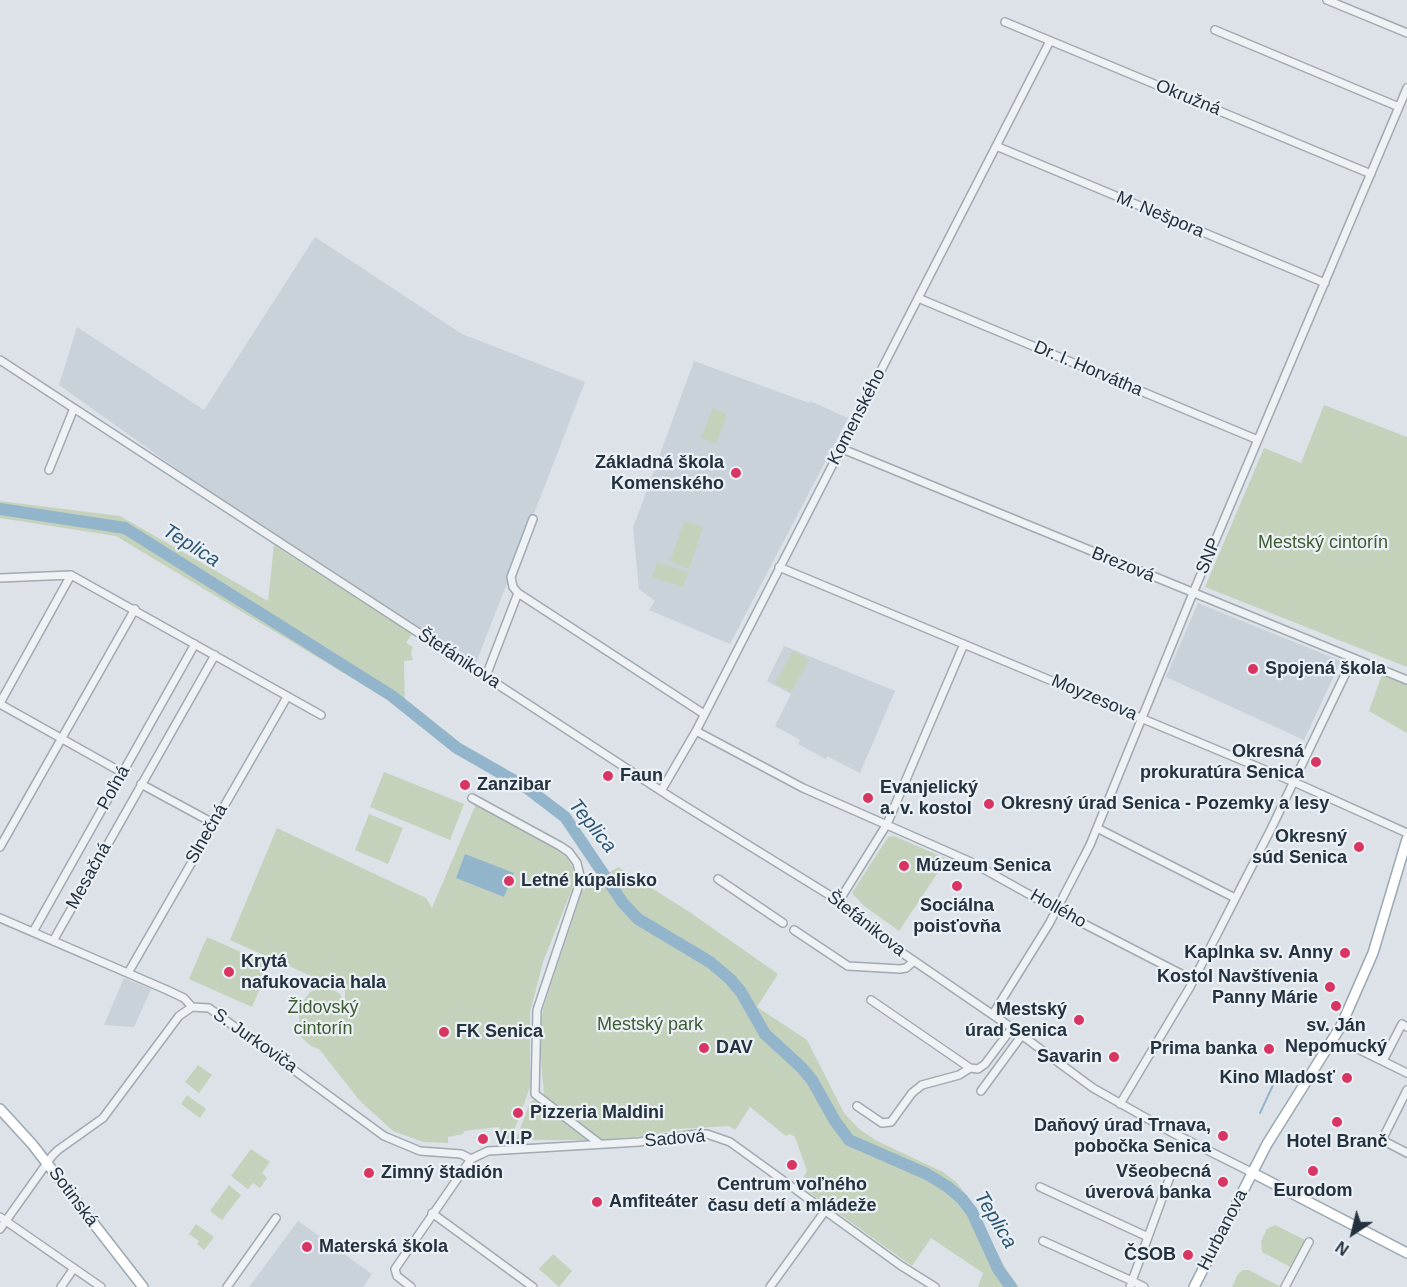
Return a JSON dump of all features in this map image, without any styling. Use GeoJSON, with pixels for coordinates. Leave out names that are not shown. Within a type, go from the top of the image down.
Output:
{"type":"FeatureCollection","features":[{"type":"Feature","properties":{"kind":"main road","name":"Hurbanova"},"geometry":{"type":"LineString","coordinates":[[1194,1287],[1251,1172],[1341,1026],[1372,953],[1407,839]]}},
{"type":"Feature","properties":{"kind":"main road","name":"Sotinská"},"geometry":{"type":"LineString","coordinates":[[0,1109],[48,1163],[143,1287]]}},
{"type":"Feature","properties":{"kind":"main road"},"geometry":{"type":"LineString","coordinates":[[1251,1172],[1407,1253]]}},
{"type":"Feature","properties":{"kind":"street"},"geometry":{"type":"LineString","coordinates":[[1327,0],[1407,33]]}},
{"type":"Feature","properties":{"kind":"street","name":"Okružná"},"geometry":{"type":"LineString","coordinates":[[1005,22],[1371,174]]}},
{"type":"Feature","properties":{"kind":"street"},"geometry":{"type":"LineString","coordinates":[[1215,30],[1399,107]]}},
{"type":"Feature","properties":{"kind":"street","name":"Komenského"},"geometry":{"type":"LineString","coordinates":[[661,791],[696,731],[1050,41]]}},
{"type":"Feature","properties":{"kind":"street","name":"SNP"},"geometry":{"type":"LineString","coordinates":[[993,1014],[1058,910],[1097,828],[1193,593],[1407,88]]}},
{"type":"Feature","properties":{"kind":"street","name":"M. Nešpora"},"geometry":{"type":"LineString","coordinates":[[996,146],[1325,283]]}},
{"type":"Feature","properties":{"kind":"street","name":"Dr. I. Horvátha"},"geometry":{"type":"LineString","coordinates":[[918,298],[1258,440]]}},
{"type":"Feature","properties":{"kind":"street","name":"Štefánikova"},"geometry":{"type":"LineString","coordinates":[[0,360],[661,791],[839,901],[914,961],[993,1014],[1084,1082],[1120,1104],[1251,1172]]}},
{"type":"Feature","properties":{"kind":"street"},"geometry":{"type":"LineString","coordinates":[[49,470],[74,408]]}},
{"type":"Feature","properties":{"kind":"street","name":"Brezová"},"geometry":{"type":"LineString","coordinates":[[840,448],[1407,680]]}},
{"type":"Feature","properties":{"kind":"street"},"geometry":{"type":"LineString","coordinates":[[533,519],[511,577],[513,587],[518,593],[704,714]]}},
{"type":"Feature","properties":{"kind":"street","name":"Moyzesova"},"geometry":{"type":"LineString","coordinates":[[779,567],[1294,782],[1407,833]]}},
{"type":"Feature","properties":{"kind":"street"},"geometry":{"type":"LineString","coordinates":[[71,575],[0,704],[123,773]]}},
{"type":"Feature","properties":{"kind":"street"},"geometry":{"type":"LineString","coordinates":[[0,578],[71,575],[321,715]]}},
{"type":"Feature","properties":{"kind":"street"},"geometry":{"type":"LineString","coordinates":[[486,676],[518,593]]}},
{"type":"Feature","properties":{"kind":"street"},"geometry":{"type":"LineString","coordinates":[[0,847],[135,609]]}},
{"type":"Feature","properties":{"kind":"street","name":"Poľná"},"geometry":{"type":"LineString","coordinates":[[33,932],[195,644]]}},
{"type":"Feature","properties":{"kind":"street"},"geometry":{"type":"LineString","coordinates":[[839,901],[888,824],[964,644]]}},
{"type":"Feature","properties":{"kind":"street","name":"Mesačná"},"geometry":{"type":"LineString","coordinates":[[53,941],[215,655]]}},
{"type":"Feature","properties":{"kind":"street"},"geometry":{"type":"LineString","coordinates":[[1120,1104],[1193,980],[1294,782],[1353,658]]}},
{"type":"Feature","properties":{"kind":"street","name":"Slnečná"},"geometry":{"type":"LineString","coordinates":[[128,973],[287,697]]}},
{"type":"Feature","properties":{"kind":"street","name":"Hollého"},"geometry":{"type":"LineString","coordinates":[[696,731],[803,788],[971,862],[1193,980]]}},
{"type":"Feature","properties":{"kind":"street"},"geometry":{"type":"LineString","coordinates":[[141,784],[213,823]]}},
{"type":"Feature","properties":{"kind":"street"},"geometry":{"type":"LineString","coordinates":[[472,798],[560,846],[569,852],[577,863],[580,876],[579,885],[537,1011],[535,1094],[600,1144]]}},
{"type":"Feature","properties":{"kind":"street"},"geometry":{"type":"LineString","coordinates":[[1097,828],[1235,898]]}},
{"type":"Feature","properties":{"kind":"street"},"geometry":{"type":"LineString","coordinates":[[718,879],[783,923]]}},
{"type":"Feature","properties":{"kind":"street"},"geometry":{"type":"LineString","coordinates":[[0,918],[184,998],[192,1007]]}},
{"type":"Feature","properties":{"kind":"street","name":"Štefánikova"},"geometry":{"type":"LineString","coordinates":[[794,930],[848,966],[900,969],[906,968],[914,961]]}},
{"type":"Feature","properties":{"kind":"street"},"geometry":{"type":"LineString","coordinates":[[871,1000],[970,1068],[978,1069],[985,1064],[1012,1028]]}},
{"type":"Feature","properties":{"kind":"street","name":"S. Jurkoviča"},"geometry":{"type":"LineString","coordinates":[[0,1229],[3,1219],[58,1150],[103,1118],[179,1016],[192,1007],[209,1008],[384,1136],[420,1151],[462,1154],[471,1159]]}},
{"type":"Feature","properties":{"kind":"street"},"geometry":{"type":"LineString","coordinates":[[1383,1061],[1402,1024],[1407,1027]]}},
{"type":"Feature","properties":{"kind":"street"},"geometry":{"type":"LineString","coordinates":[[981,1090],[1022,1035]]}},
{"type":"Feature","properties":{"kind":"street"},"geometry":{"type":"LineString","coordinates":[[1354,1047],[1407,1073]]}},
{"type":"Feature","properties":{"kind":"street"},"geometry":{"type":"LineString","coordinates":[[857,1106],[882,1123],[891,1122],[912,1093],[922,1084],[959,1075],[970,1068]]}},
{"type":"Feature","properties":{"kind":"street"},"geometry":{"type":"LineString","coordinates":[[1407,1090],[1382,1140],[1407,1153]]}},
{"type":"Feature","properties":{"kind":"street","name":"Sadová"},"geometry":{"type":"LineString","coordinates":[[471,1159],[489,1151],[639,1142],[697,1134],[717,1137],[730,1142],[935,1287]]}},
{"type":"Feature","properties":{"kind":"street"},"geometry":{"type":"LineString","coordinates":[[411,1287],[397,1276],[395,1269],[471,1159]]}},
{"type":"Feature","properties":{"kind":"street"},"geometry":{"type":"LineString","coordinates":[[1131,1284],[1171,1174]]}},
{"type":"Feature","properties":{"kind":"street"},"geometry":{"type":"LineString","coordinates":[[1040,1187],[1148,1237]]}},
{"type":"Feature","properties":{"kind":"street"},"geometry":{"type":"LineString","coordinates":[[770,1287],[825,1211]]}},
{"type":"Feature","properties":{"kind":"street"},"geometry":{"type":"LineString","coordinates":[[432,1213],[533,1287]]}},
{"type":"Feature","properties":{"kind":"street"},"geometry":{"type":"LineString","coordinates":[[227,1287],[276,1218]]}},
{"type":"Feature","properties":{"kind":"street"},"geometry":{"type":"LineString","coordinates":[[3,1219],[101,1287]]}},
{"type":"Feature","properties":{"kind":"street"},"geometry":{"type":"LineString","coordinates":[[1043,1241],[1131,1284],[1144,1287]]}},
{"type":"Feature","properties":{"kind":"street"},"geometry":{"type":"LineString","coordinates":[[1285,1287],[1309,1242]]}},
{"type":"Feature","properties":{"kind":"street"},"geometry":{"type":"LineString","coordinates":[[61,1287],[74,1268]]}},
{"type":"Feature","properties":{"kind":"shaded area"},"geometry":{"type":"Polygon","coordinates":[[[315,237],[462,334],[585,382],[474,668],[403,630],[59,385],[77,327],[204,410],[315,237]]]}},
{"type":"Feature","properties":{"kind":"shaded area","name":"Základná škola Komenského"},"geometry":{"type":"Polygon","coordinates":[[[694,361],[809,403],[810,401],[848,418],[730,644],[649,610],[655,601],[639,589],[633,528],[694,361]]]}},
{"type":"Feature","properties":{"kind":"shaded area","name":"Spojená škola"},"geometry":{"type":"Polygon","coordinates":[[[1198,603],[1341,661],[1304,740],[1166,677],[1198,603]]]}},
{"type":"Feature","properties":{"kind":"shaded area"},"geometry":{"type":"Polygon","coordinates":[[[784,646],[895,691],[860,773],[798,744],[800,740],[775,726],[791,694],[767,681],[784,646]]]}},
{"type":"Feature","properties":{"kind":"shaded area"},"geometry":{"type":"Polygon","coordinates":[[[124,978],[151,989],[134,1027],[104,1025],[124,978]]]}},
{"type":"Feature","properties":{"kind":"shaded area","name":"Materská škola"},"geometry":{"type":"Polygon","coordinates":[[[298,1221],[372,1274],[363,1287],[249,1287],[298,1221]]]}},
{"type":"Feature","properties":{"kind":"green space","name":"Mestský cintorín"},"geometry":{"type":"Polygon","coordinates":[[[1324,405],[1407,437],[1407,667],[1205,587],[1264,448],[1301,463],[1324,405]]]}},
{"type":"Feature","properties":{"kind":"green space"},"geometry":{"type":"Polygon","coordinates":[[[713,408],[727,414],[716,444],[701,438],[713,408]]]}},
{"type":"Feature","properties":{"kind":"green space"},"geometry":{"type":"Polygon","coordinates":[[[0,501],[120,516],[268,601],[274,545],[412,634],[406,643],[413,647],[411,654],[413,660],[404,661],[405,710],[116,536],[0,518],[0,501]]]}},
{"type":"Feature","properties":{"kind":"green space"},"geometry":{"type":"Polygon","coordinates":[[[684,521],[703,527],[689,569],[670,562],[684,521]]]}},
{"type":"Feature","properties":{"kind":"green space"},"geometry":{"type":"Polygon","coordinates":[[[657,562],[688,572],[683,587],[652,577],[657,562]]]}},
{"type":"Feature","properties":{"kind":"green space"},"geometry":{"type":"Polygon","coordinates":[[[793,651],[809,660],[791,692],[775,683],[793,651]]]}},
{"type":"Feature","properties":{"kind":"green space"},"geometry":{"type":"Polygon","coordinates":[[[1382,675],[1407,684],[1407,733],[1369,711],[1382,675]]]}},
{"type":"Feature","properties":{"kind":"green space"},"geometry":{"type":"Polygon","coordinates":[[[384,772],[464,804],[450,840],[370,807],[384,772]]]}},
{"type":"Feature","properties":{"kind":"green space","name":"Židovský cintorín"},"geometry":{"type":"Polygon","coordinates":[[[476,804],[561,851],[573,868],[574,884],[543,962],[530,1012],[530,1087],[511,1139],[501,1139],[499,1127],[464,1131],[463,1134],[448,1137],[448,1143],[423,1142],[393,1131],[359,1100],[319,1049],[311,1046],[302,1038],[299,1014],[303,1001],[310,992],[321,986],[329,987],[340,994],[345,1004],[345,991],[230,940],[277,828],[426,898],[432,908],[476,804]]]}},
{"type":"Feature","properties":{"kind":"green space"},"geometry":{"type":"Polygon","coordinates":[[[369,814],[403,828],[388,864],[355,850],[369,814]]]}},
{"type":"Feature","properties":{"kind":"green space"},"geometry":{"type":"Polygon","coordinates":[[[894,836],[947,859],[899,931],[863,905],[852,893],[888,837],[894,836]]]}},
{"type":"Feature","properties":{"kind":"green space","name":"Mestský park"},"geometry":{"type":"Polygon","coordinates":[[[618,867],[688,911],[778,974],[757,1007],[807,1040],[844,1113],[859,1129],[877,1141],[943,1172],[957,1183],[968,1197],[1007,1271],[1019,1287],[978,1287],[983,1273],[931,1238],[912,1266],[799,1185],[807,1171],[795,1137],[790,1134],[786,1136],[750,1107],[735,1130],[729,1126],[679,1129],[648,1136],[591,1140],[516,1140],[530,1102],[544,1095],[539,1037],[543,1009],[582,891],[618,867]]]}},
{"type":"Feature","properties":{"kind":"green space","name":"Krytá nafukovacia hala"},"geometry":{"type":"Polygon","coordinates":[[[207,937],[270,965],[252,1007],[189,979],[207,937]]]}},
{"type":"Feature","properties":{"kind":"green space"},"geometry":{"type":"Polygon","coordinates":[[[198,1065],[212,1075],[199,1093],[185,1082],[198,1065]]]}},
{"type":"Feature","properties":{"kind":"green space"},"geometry":{"type":"Polygon","coordinates":[[[187,1095],[206,1109],[200,1118],[181,1104],[187,1095]]]}},
{"type":"Feature","properties":{"kind":"green space"},"geometry":{"type":"Polygon","coordinates":[[[251,1149],[270,1162],[262,1173],[267,1178],[260,1188],[253,1183],[248,1189],[231,1176],[251,1149]]]}},
{"type":"Feature","properties":{"kind":"green space"},"geometry":{"type":"Polygon","coordinates":[[[229,1185],[241,1195],[222,1220],[210,1211],[229,1185]]]}},
{"type":"Feature","properties":{"kind":"green space"},"geometry":{"type":"Polygon","coordinates":[[[196,1224],[214,1237],[204,1250],[197,1244],[199,1241],[189,1234],[196,1224]]]}},
{"type":"Feature","properties":{"kind":"green space"},"geometry":{"type":"Polygon","coordinates":[[[1275,1225],[1309,1242],[1294,1269],[1262,1252],[1261,1241],[1267,1229],[1275,1225]]]}},
{"type":"Feature","properties":{"kind":"green space"},"geometry":{"type":"Polygon","coordinates":[[[553,1254],[572,1271],[559,1287],[539,1269],[553,1254]]]}},
{"type":"Feature","properties":{"kind":"green space"},"geometry":{"type":"Polygon","coordinates":[[[1243,1270],[1249,1270],[1281,1287],[1232,1287],[1238,1274],[1243,1270]]]}},
{"type":"Feature","properties":{"kind":"water"},"geometry":{"type":"Polygon","coordinates":[[[465,854],[514,873],[504,897],[456,878],[465,854]]]}},
{"type":"Feature","properties":{"kind":"waterway","name":"Teplica"},"geometry":{"type":"LineString","coordinates":[[0,509],[125,528],[392,696],[457,748],[527,788],[565,817],[623,903],[638,919],[710,962],[730,979],[741,992],[765,1034],[812,1080],[835,1121],[849,1140],[927,1174],[962,1199],[972,1212],[998,1269],[1011,1287]]}},
{"type":"Feature","properties":{"kind":"waterway"},"geometry":{"type":"LineString","coordinates":[[1260,1113],[1274,1083]]}},
{"type":"Feature","properties":{"kind":"place","name":"Základná škola Komenského"},"geometry":{"type":"Point","coordinates":[736,473]}},
{"type":"Feature","properties":{"kind":"place","name":"Spojená škola"},"geometry":{"type":"Point","coordinates":[1253,669]}},
{"type":"Feature","properties":{"kind":"place","name":"Okresná prokuratúra Senica"},"geometry":{"type":"Point","coordinates":[1316,762]}},
{"type":"Feature","properties":{"kind":"place","name":"Faun"},"geometry":{"type":"Point","coordinates":[608,776]}},
{"type":"Feature","properties":{"kind":"place","name":"Zanzibar"},"geometry":{"type":"Point","coordinates":[465,785]}},
{"type":"Feature","properties":{"kind":"place","name":"Evanjelický a. v. kostol"},"geometry":{"type":"Point","coordinates":[868,798]}},
{"type":"Feature","properties":{"kind":"place","name":"Okresný úrad Senica - Pozemky a lesy"},"geometry":{"type":"Point","coordinates":[989,804]}},
{"type":"Feature","properties":{"kind":"place","name":"Okresný súd Senica"},"geometry":{"type":"Point","coordinates":[1359,847]}},
{"type":"Feature","properties":{"kind":"place","name":"Múzeum Senica"},"geometry":{"type":"Point","coordinates":[904,866]}},
{"type":"Feature","properties":{"kind":"place","name":"Letné kúpalisko"},"geometry":{"type":"Point","coordinates":[509,881]}},
{"type":"Feature","properties":{"kind":"place","name":"Sociálna poisťovňa"},"geometry":{"type":"Point","coordinates":[957,886]}},
{"type":"Feature","properties":{"kind":"place","name":"Kaplnka sv. Anny"},"geometry":{"type":"Point","coordinates":[1345,953]}},
{"type":"Feature","properties":{"kind":"place","name":"Krytá nafukovacia hala"},"geometry":{"type":"Point","coordinates":[229,972]}},
{"type":"Feature","properties":{"kind":"place","name":"Kostol Navštívenia Panny Márie"},"geometry":{"type":"Point","coordinates":[1330,987]}},
{"type":"Feature","properties":{"kind":"place","name":"sv. Ján Nepomucký"},"geometry":{"type":"Point","coordinates":[1336,1006]}},
{"type":"Feature","properties":{"kind":"place","name":"Mestský úrad Senica"},"geometry":{"type":"Point","coordinates":[1079,1020]}},
{"type":"Feature","properties":{"kind":"place","name":"FK Senica"},"geometry":{"type":"Point","coordinates":[444,1032]}},
{"type":"Feature","properties":{"kind":"place","name":"DAV"},"geometry":{"type":"Point","coordinates":[704,1048]}},
{"type":"Feature","properties":{"kind":"place","name":"Prima banka"},"geometry":{"type":"Point","coordinates":[1269,1049]}},
{"type":"Feature","properties":{"kind":"place","name":"Savarin"},"geometry":{"type":"Point","coordinates":[1114,1057]}},
{"type":"Feature","properties":{"kind":"place","name":"Kino Mladosť"},"geometry":{"type":"Point","coordinates":[1347,1078]}},
{"type":"Feature","properties":{"kind":"place","name":"Pizzeria Maldini"},"geometry":{"type":"Point","coordinates":[518,1113]}},
{"type":"Feature","properties":{"kind":"place","name":"Hotel Branč"},"geometry":{"type":"Point","coordinates":[1337,1122]}},
{"type":"Feature","properties":{"kind":"place","name":"Daňový úrad Trnava, pobočka Senica"},"geometry":{"type":"Point","coordinates":[1223,1136]}},
{"type":"Feature","properties":{"kind":"place","name":"V.I.P"},"geometry":{"type":"Point","coordinates":[483,1139]}},
{"type":"Feature","properties":{"kind":"place","name":"Centrum voľného času detí a mládeže"},"geometry":{"type":"Point","coordinates":[792,1165]}},
{"type":"Feature","properties":{"kind":"place","name":"Eurodom"},"geometry":{"type":"Point","coordinates":[1313,1171]}},
{"type":"Feature","properties":{"kind":"place","name":"Zimný štadión"},"geometry":{"type":"Point","coordinates":[369,1173]}},
{"type":"Feature","properties":{"kind":"place","name":"Všeobecná úverová banka"},"geometry":{"type":"Point","coordinates":[1223,1182]}},
{"type":"Feature","properties":{"kind":"place","name":"Amfiteáter"},"geometry":{"type":"Point","coordinates":[597,1202]}},
{"type":"Feature","properties":{"kind":"place","name":"Materská škola"},"geometry":{"type":"Point","coordinates":[307,1247]}},
{"type":"Feature","properties":{"kind":"place","name":"ČSOB"},"geometry":{"type":"Point","coordinates":[1188,1255]}}]}
